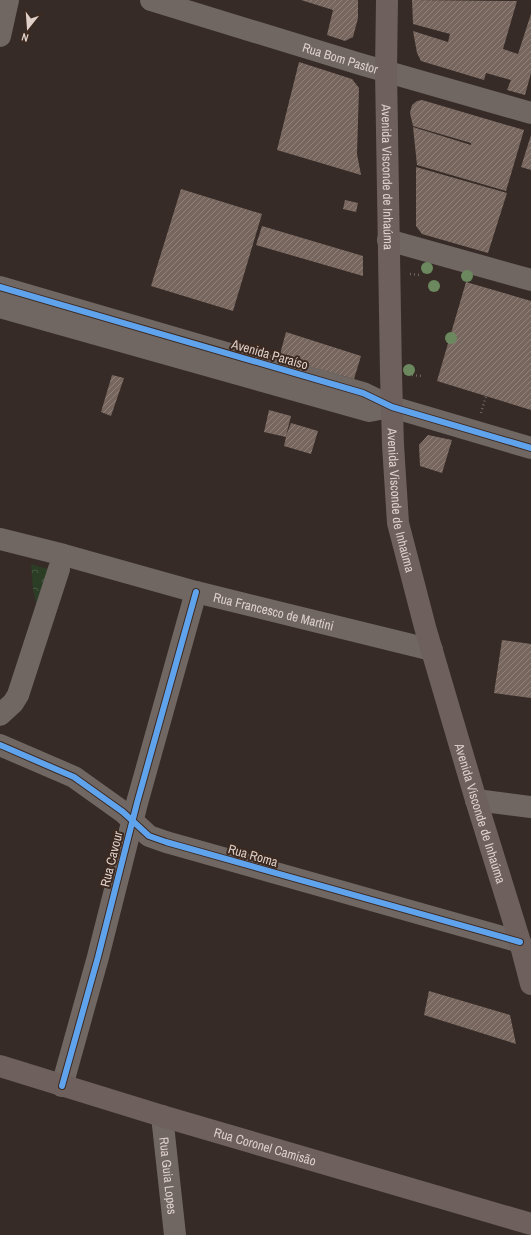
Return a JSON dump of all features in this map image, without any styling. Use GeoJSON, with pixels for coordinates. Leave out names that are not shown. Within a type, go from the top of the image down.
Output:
{"type":"FeatureCollection","features":[{"type":"Feature","properties":{"kind":"main road","name":"Avenida Visconde de Inhaúma"},"geometry":{"type":"LineString","coordinates":[[386,0],[388,240],[393,445],[398,523],[412,583],[476,800],[520,942],[531,984]]}},
{"type":"Feature","properties":{"kind":"main road","name":"Rua Coronel Camisão"},"geometry":{"type":"LineString","coordinates":[[0,1066],[162,1116],[531,1224]]}},
{"type":"Feature","properties":{"kind":"street"},"geometry":{"type":"LineString","coordinates":[[0,36],[8,0]]}},
{"type":"Feature","properties":{"kind":"street","name":"Rua Bom Pastor"},"geometry":{"type":"LineString","coordinates":[[150,0],[531,113]]}},
{"type":"Feature","properties":{"kind":"street"},"geometry":{"type":"LineString","coordinates":[[388,240],[531,280]]}},
{"type":"Feature","properties":{"kind":"street","name":"Avenida Paraíso"},"geometry":{"type":"LineString","coordinates":[[0,287],[369,395],[392,407],[531,448]]}},
{"type":"Feature","properties":{"kind":"street","name":"Avenida Paraíso"},"geometry":{"type":"LineString","coordinates":[[0,307],[369,411],[392,407]]}},
{"type":"Feature","properties":{"kind":"street","name":"Rua Francesco de Martini"},"geometry":{"type":"LineString","coordinates":[[0,539],[64,555],[196,592],[432,650]]}},
{"type":"Feature","properties":{"kind":"street"},"geometry":{"type":"LineString","coordinates":[[0,715],[13,703],[18,695],[59,569]]}},
{"type":"Feature","properties":{"kind":"street","name":"Rua Cavour"},"geometry":{"type":"LineString","coordinates":[[62,1086],[98,958],[132,822],[196,592]]}},
{"type":"Feature","properties":{"kind":"street","name":"Rua Roma"},"geometry":{"type":"LineString","coordinates":[[0,745],[74,778],[118,808],[149,836],[520,942]]}},
{"type":"Feature","properties":{"kind":"street"},"geometry":{"type":"LineString","coordinates":[[476,800],[531,807]]}},
{"type":"Feature","properties":{"kind":"street","name":"Rua Guia Lopes"},"geometry":{"type":"LineString","coordinates":[[162,1116],[175,1235]]}},
{"type":"Feature","properties":{"kind":"path"},"geometry":{"type":"LineString","coordinates":[[408,274],[420,274]]}},
{"type":"Feature","properties":{"kind":"path"},"geometry":{"type":"LineString","coordinates":[[409,375],[422,376]]}},
{"type":"Feature","properties":{"kind":"path"},"geometry":{"type":"LineString","coordinates":[[479,417],[486,396]]}},
{"type":"Feature","properties":{"kind":"green space"},"geometry":{"type":"Polygon","coordinates":[[[31,564],[54,571],[38,611],[33,589],[31,564]]]}},
{"type":"Feature","properties":{"kind":"building"},"geometry":{"type":"Polygon","coordinates":[[[301,0],[358,0],[358,18],[353,37],[345,41],[327,35],[333,10],[301,0]]]}},
{"type":"Feature","properties":{"kind":"building"},"geometry":{"type":"Polygon","coordinates":[[[412,0],[517,1],[503,49],[518,54],[531,14],[531,73],[525,95],[507,90],[511,80],[486,73],[484,80],[421,61],[417,53],[413,31],[448,42],[450,34],[413,24],[412,0]]]}},
{"type":"Feature","properties":{"kind":"building"},"geometry":{"type":"Polygon","coordinates":[[[299,62],[352,79],[359,88],[357,154],[361,175],[277,150],[299,62]]]}},
{"type":"Feature","properties":{"kind":"building"},"geometry":{"type":"Polygon","coordinates":[[[422,100],[524,130],[506,191],[417,165],[413,127],[471,145],[471,143],[413,126],[410,113],[412,105],[417,101],[422,100]]]}},
{"type":"Feature","properties":{"kind":"building"},"geometry":{"type":"Polygon","coordinates":[[[531,135],[531,170],[521,167],[531,135]]]}},
{"type":"Feature","properties":{"kind":"building"},"geometry":{"type":"Polygon","coordinates":[[[416,167],[507,193],[488,253],[422,234],[416,226],[416,167]]]}},
{"type":"Feature","properties":{"kind":"building"},"geometry":{"type":"Polygon","coordinates":[[[181,189],[262,214],[233,311],[151,286],[181,189]]]}},
{"type":"Feature","properties":{"kind":"building"},"geometry":{"type":"Polygon","coordinates":[[[345,200],[358,203],[356,212],[343,209],[345,200]]]}},
{"type":"Feature","properties":{"kind":"building"},"geometry":{"type":"Polygon","coordinates":[[[262,226],[363,256],[363,276],[256,245],[262,226]]]}},
{"type":"Feature","properties":{"kind":"building"},"geometry":{"type":"Polygon","coordinates":[[[466,282],[531,301],[531,410],[437,381],[466,282]]]}},
{"type":"Feature","properties":{"kind":"building"},"geometry":{"type":"Polygon","coordinates":[[[286,332],[361,356],[354,379],[279,358],[286,332]]]}},
{"type":"Feature","properties":{"kind":"building"},"geometry":{"type":"Polygon","coordinates":[[[112,375],[124,378],[111,416],[101,412],[112,375]]]}},
{"type":"Feature","properties":{"kind":"building"},"geometry":{"type":"Polygon","coordinates":[[[269,410],[291,416],[286,436],[291,423],[318,431],[311,454],[284,446],[286,437],[264,432],[269,410]]]}},
{"type":"Feature","properties":{"kind":"building"},"geometry":{"type":"Polygon","coordinates":[[[428,435],[452,440],[442,473],[420,466],[419,445],[428,435]]]}},
{"type":"Feature","properties":{"kind":"building"},"geometry":{"type":"Polygon","coordinates":[[[502,640],[531,644],[531,698],[494,693],[502,640]]]}},
{"type":"Feature","properties":{"kind":"building"},"geometry":{"type":"Polygon","coordinates":[[[429,991],[510,1015],[516,1044],[424,1015],[429,991]]]}},
{"type":"Feature","properties":{"kind":"cycle path"},"geometry":{"type":"LineString","coordinates":[[0,287],[363,393],[392,407],[531,448]]}},
{"type":"Feature","properties":{"kind":"cycle path"},"geometry":{"type":"LineString","coordinates":[[62,1086],[98,957],[137,803],[196,592]]}},
{"type":"Feature","properties":{"kind":"cycle path"},"geometry":{"type":"LineString","coordinates":[[0,745],[74,777],[123,812],[149,836],[520,942]]}}]}
